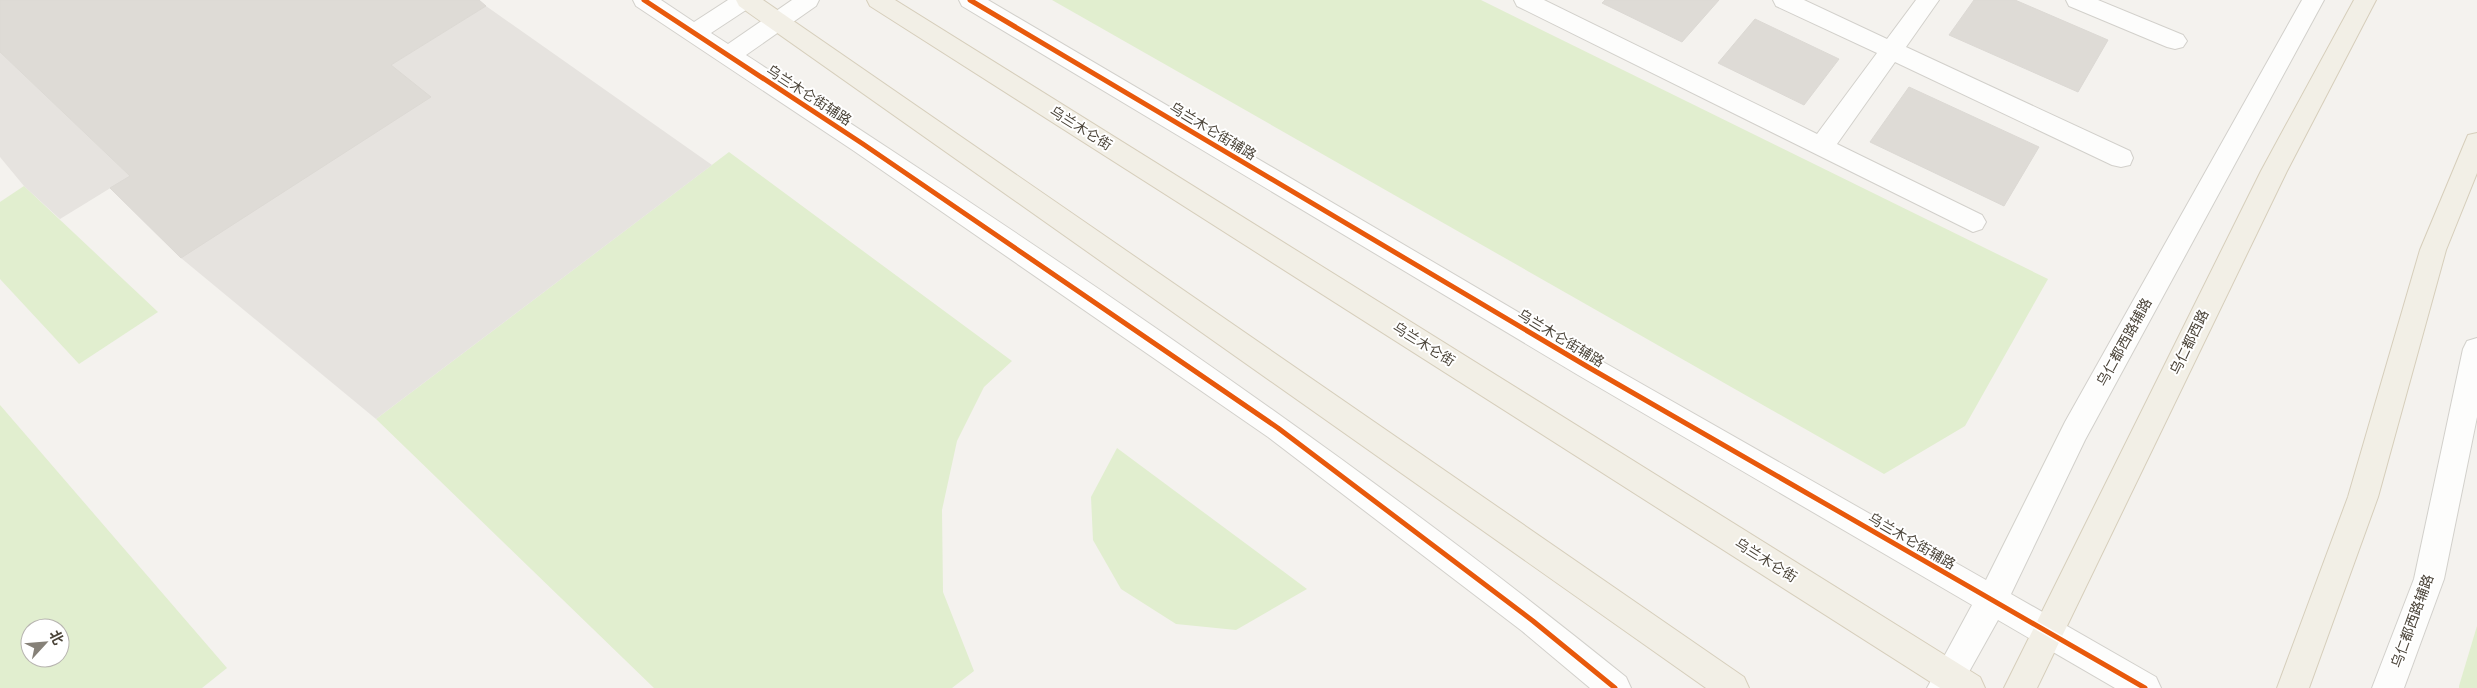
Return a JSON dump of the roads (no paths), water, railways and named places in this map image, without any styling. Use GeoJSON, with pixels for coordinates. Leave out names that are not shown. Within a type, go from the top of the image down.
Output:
{"type":"FeatureCollection","features":[{"type":"Feature","properties":{"kind":"main road"},"geometry":{"type":"LineString","coordinates":[[746,0],[778,20],[1733,688]]}},
{"type":"Feature","properties":{"kind":"main road","name":"乌兰木仑街"},"geometry":{"type":"LineString","coordinates":[[878,0],[1954,684]]}},
{"type":"Feature","properties":{"kind":"main road","name":"乌仁都西路"},"geometry":{"type":"LineString","coordinates":[[2020,688],[2274,171],[2365,0]]}},
{"type":"Feature","properties":{"kind":"main road"},"geometry":{"type":"LineString","coordinates":[[2293,688],[2362,498],[2433,250],[2477,142]]}},
{"type":"Feature","properties":{"kind":"street","name":"乌兰木仑街辅路"},"geometry":{"type":"LineString","coordinates":[[644,0],[863,144],[1278,428],[1533,622],[1615,688]]}},
{"type":"Feature","properties":{"kind":"street"},"geometry":{"type":"LineString","coordinates":[[693,34],[746,0]]}},
{"type":"Feature","properties":{"kind":"street"},"geometry":{"type":"LineString","coordinates":[[728,56],[808,0]]}},
{"type":"Feature","properties":{"kind":"street","name":"乌兰木仑街辅路"},"geometry":{"type":"LineString","coordinates":[[970,0],[1597,372],[2046,633],[2145,688]]}},
{"type":"Feature","properties":{"kind":"street"},"geometry":{"type":"LineString","coordinates":[[1525,0],[1973,222]]}},
{"type":"Feature","properties":{"kind":"street"},"geometry":{"type":"LineString","coordinates":[[1784,0],[2121,158]]}},
{"type":"Feature","properties":{"kind":"street"},"geometry":{"type":"LineString","coordinates":[[1821,147],[1928,0]]}},
{"type":"Feature","properties":{"kind":"street"},"geometry":{"type":"LineString","coordinates":[[2077,0],[2175,41]]}},
{"type":"Feature","properties":{"kind":"street","name":"乌仁都西路辅路"},"geometry":{"type":"LineString","coordinates":[[1954,684],[1992,600],[2075,431],[2314,0]]}},
{"type":"Feature","properties":{"kind":"street","name":"乌仁都西路辅路"},"geometry":{"type":"LineString","coordinates":[[2388,688],[2429,579],[2477,349]]}}]}
